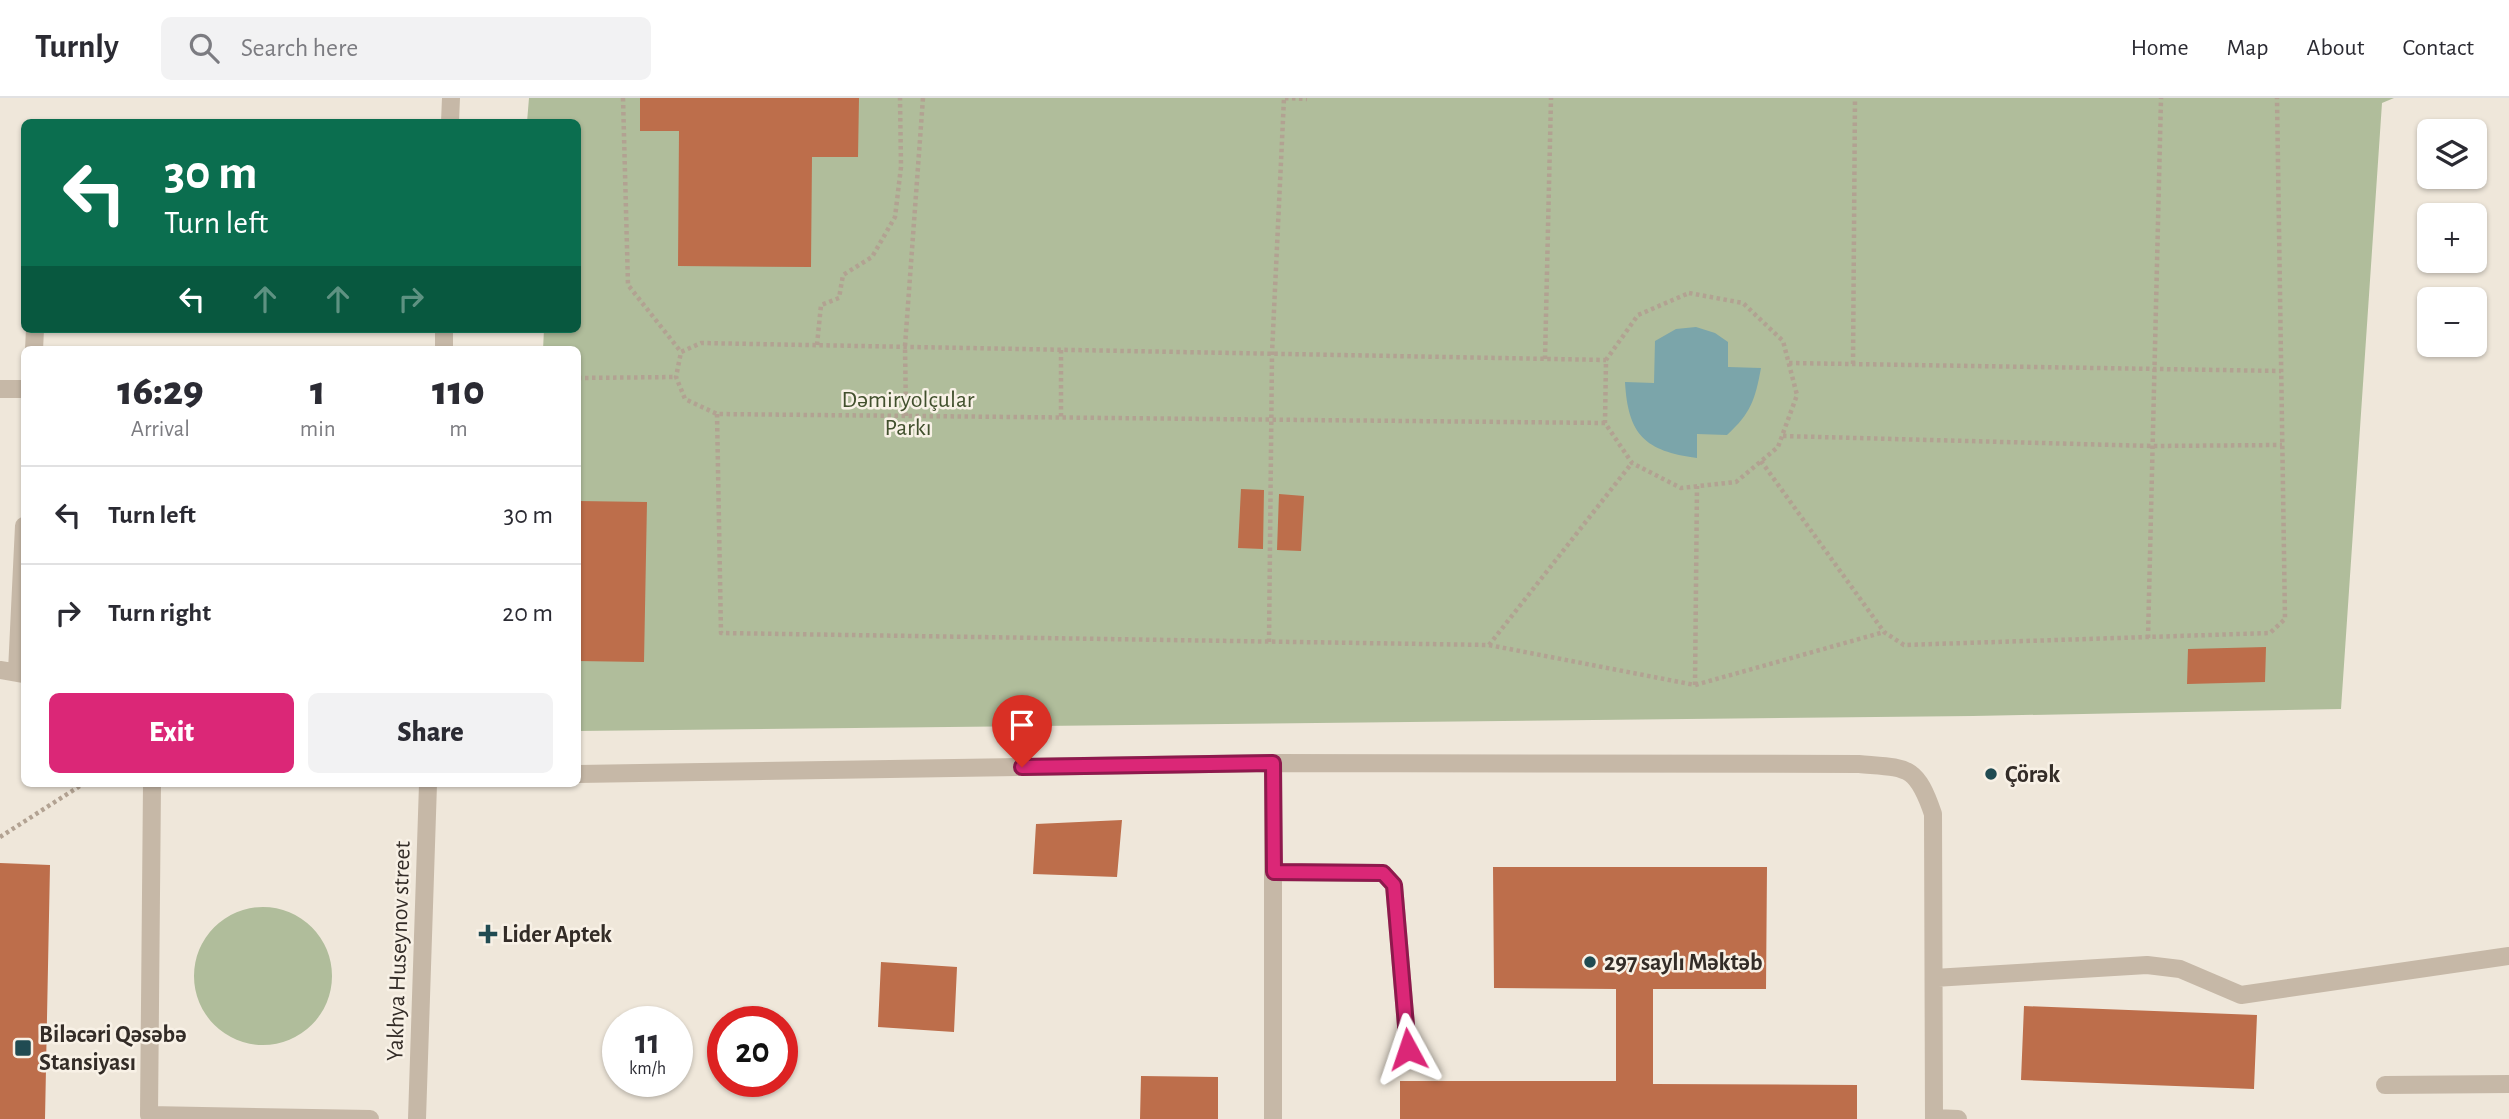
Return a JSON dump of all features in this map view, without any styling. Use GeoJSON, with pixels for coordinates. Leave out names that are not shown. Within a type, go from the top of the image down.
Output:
{"type":"FeatureCollection","features":[{"type":"Feature","properties":{"kind":"street"},"geometry":{"type":"LineString","coordinates":[[450,119],[451,98]]}},
{"type":"Feature","properties":{"kind":"street"},"geometry":{"type":"LineString","coordinates":[[0,389],[21,389]]}},
{"type":"Feature","properties":{"kind":"street"},"geometry":{"type":"LineString","coordinates":[[14,672],[21,570]]}},
{"type":"Feature","properties":{"kind":"street"},"geometry":{"type":"LineString","coordinates":[[1273,763],[1273,1119]]}},
{"type":"Feature","properties":{"kind":"street"},"geometry":{"type":"LineString","coordinates":[[581,774],[1273,763],[1858,764],[1898,767],[1918,778],[1933,814],[1934,1119],[1958,1119]]}},
{"type":"Feature","properties":{"kind":"street"},"geometry":{"type":"LineString","coordinates":[[152,787],[149,1115],[370,1119]]}},
{"type":"Feature","properties":{"kind":"street","name":"Yakhya Huseynov street"},"geometry":{"type":"LineString","coordinates":[[417,1119],[428,787]]}},
{"type":"Feature","properties":{"kind":"street"},"geometry":{"type":"LineString","coordinates":[[1274,872],[1383,873],[1394,885],[1408,1049]]}},
{"type":"Feature","properties":{"kind":"street"},"geometry":{"type":"LineString","coordinates":[[1934,978],[2147,965],[2180,969],[2241,995],[2509,956]]}},
{"type":"Feature","properties":{"kind":"street"},"geometry":{"type":"LineString","coordinates":[[2385,1085],[2509,1084]]}},
{"type":"Feature","properties":{"kind":"path"},"geometry":{"type":"LineString","coordinates":[[623,98],[628,285],[681,352],[676,377],[685,399],[717,414],[1605,423]]}},
{"type":"Feature","properties":{"kind":"path"},"geometry":{"type":"LineString","coordinates":[[817,345],[821,305],[839,298],[843,275],[872,257],[895,217],[901,167],[900,98]]}},
{"type":"Feature","properties":{"kind":"path"},"geometry":{"type":"LineString","coordinates":[[906,416],[905,346],[923,98]]}},
{"type":"Feature","properties":{"kind":"path"},"geometry":{"type":"LineString","coordinates":[[1269,642],[1272,353],[1284,98],[1307,99]]}},
{"type":"Feature","properties":{"kind":"path"},"geometry":{"type":"LineString","coordinates":[[1545,359],[1551,98]]}},
{"type":"Feature","properties":{"kind":"path"},"geometry":{"type":"LineString","coordinates":[[1853,364],[1855,98]]}},
{"type":"Feature","properties":{"kind":"path"},"geometry":{"type":"LineString","coordinates":[[2148,638],[2161,98]]}},
{"type":"Feature","properties":{"kind":"path"},"geometry":{"type":"LineString","coordinates":[[1761,461],[1884,632],[1904,645],[2270,633],[2284,619],[2277,98]]}},
{"type":"Feature","properties":{"kind":"path"},"geometry":{"type":"LineString","coordinates":[[1689,293],[1743,303],[1783,341],[1788,363],[1797,395],[1783,436],[1778,447],[1736,482],[1681,488],[1632,463],[1605,423],[1606,360],[1638,314],[1689,293]]}},
{"type":"Feature","properties":{"kind":"path"},"geometry":{"type":"LineString","coordinates":[[681,352],[701,342],[1606,360]]}},
{"type":"Feature","properties":{"kind":"path"},"geometry":{"type":"LineString","coordinates":[[1060,349],[1061,417]]}},
{"type":"Feature","properties":{"kind":"path"},"geometry":{"type":"LineString","coordinates":[[1788,363],[2281,371]]}},
{"type":"Feature","properties":{"kind":"path"},"geometry":{"type":"LineString","coordinates":[[581,378],[676,377]]}},
{"type":"Feature","properties":{"kind":"path"},"geometry":{"type":"LineString","coordinates":[[717,414],[721,632],[1489,645],[1695,685],[1884,632]]}},
{"type":"Feature","properties":{"kind":"path"},"geometry":{"type":"LineString","coordinates":[[1783,436],[2152,446],[2282,445]]}},
{"type":"Feature","properties":{"kind":"path"},"geometry":{"type":"LineString","coordinates":[[1489,645],[1632,463]]}},
{"type":"Feature","properties":{"kind":"path"},"geometry":{"type":"LineString","coordinates":[[1695,685],[1697,486]]}},
{"type":"Feature","properties":{"kind":"path"},"geometry":{"type":"LineString","coordinates":[[0,837],[78,787]]}},
{"type":"Feature","properties":{"kind":"green space","name":"Dəmiryolçular Parkı"},"geometry":{"type":"Polygon","coordinates":[[[529,98],[2394,98],[2382,103],[2341,709],[1973,716],[581,731],[581,346],[543,346],[544,333],[581,333],[581,119],[527,119],[529,98]]]}},
{"type":"Feature","properties":{"kind":"green space"},"geometry":{"type":"Polygon","coordinates":[[[263,907],[289,912],[312,927],[327,950],[332,976],[327,1002],[312,1025],[289,1040],[263,1045],[237,1040],[214,1025],[199,1002],[194,976],[199,950],[214,927],[237,912],[263,907]]]}},
{"type":"Feature","properties":{"kind":"water"},"geometry":{"type":"Polygon","coordinates":[[[1696,327],[1715,333],[1728,342],[1728,367],[1761,368],[1747,413],[1727,435],[1697,434],[1697,458],[1664,451],[1643,437],[1630,415],[1625,382],[1654,383],[1655,341],[1676,329],[1696,327]]]}},
{"type":"Feature","properties":{"kind":"building"},"geometry":{"type":"Polygon","coordinates":[[[640,98],[859,98],[858,157],[812,157],[811,267],[678,266],[679,131],[640,131],[640,98]]]}},
{"type":"Feature","properties":{"kind":"building"},"geometry":{"type":"Polygon","coordinates":[[[1241,489],[1264,490],[1263,549],[1238,548],[1241,489]]]}},
{"type":"Feature","properties":{"kind":"building"},"geometry":{"type":"Polygon","coordinates":[[[1279,494],[1304,496],[1301,551],[1277,550],[1279,494]]]}},
{"type":"Feature","properties":{"kind":"building"},"geometry":{"type":"Polygon","coordinates":[[[581,501],[647,502],[644,662],[581,661],[581,501]]]}},
{"type":"Feature","properties":{"kind":"building"},"geometry":{"type":"Polygon","coordinates":[[[2266,647],[2265,682],[2187,684],[2188,649],[2266,647]]]}},
{"type":"Feature","properties":{"kind":"building"},"geometry":{"type":"Polygon","coordinates":[[[1122,820],[1117,877],[1033,874],[1036,824],[1122,820]]]}},
{"type":"Feature","properties":{"kind":"building"},"geometry":{"type":"Polygon","coordinates":[[[0,863],[50,865],[45,1119],[0,1119],[0,863]]]}},
{"type":"Feature","properties":{"kind":"building"},"geometry":{"type":"Polygon","coordinates":[[[1493,867],[1767,867],[1766,989],[1653,989],[1653,1084],[1857,1085],[1857,1119],[1400,1119],[1400,1081],[1616,1081],[1616,989],[1494,988],[1493,867]]]}},
{"type":"Feature","properties":{"kind":"building"},"geometry":{"type":"Polygon","coordinates":[[[881,962],[957,967],[954,1032],[878,1027],[881,962]]]}},
{"type":"Feature","properties":{"kind":"building"},"geometry":{"type":"Polygon","coordinates":[[[2024,1006],[2257,1015],[2254,1089],[2021,1080],[2024,1006]]]}},
{"type":"Feature","properties":{"kind":"building"},"geometry":{"type":"Polygon","coordinates":[[[1141,1076],[1218,1077],[1218,1119],[1140,1119],[1141,1076]]]}},
{"type":"Feature","properties":{"kind":"place","name":"Çörək"},"geometry":{"type":"Point","coordinates":[1991,774]}},
{"type":"Feature","properties":{"kind":"place","name":"Lider Aptek"},"geometry":{"type":"Point","coordinates":[488,934]}},
{"type":"Feature","properties":{"kind":"place","name":"297 saylı Məktəb"},"geometry":{"type":"Point","coordinates":[1590,962]}},
{"type":"Feature","properties":{"kind":"place","name":"Biləcəri Qəsəbə Stansiyası"},"geometry":{"type":"Point","coordinates":[23,1048]}},
{"type":"Feature","properties":{"kind":"route"},"geometry":{"type":"LineString","coordinates":[[1022,767],[1273,763],[1274,872],[1383,873],[1394,885],[1408,1049]]}}]}
